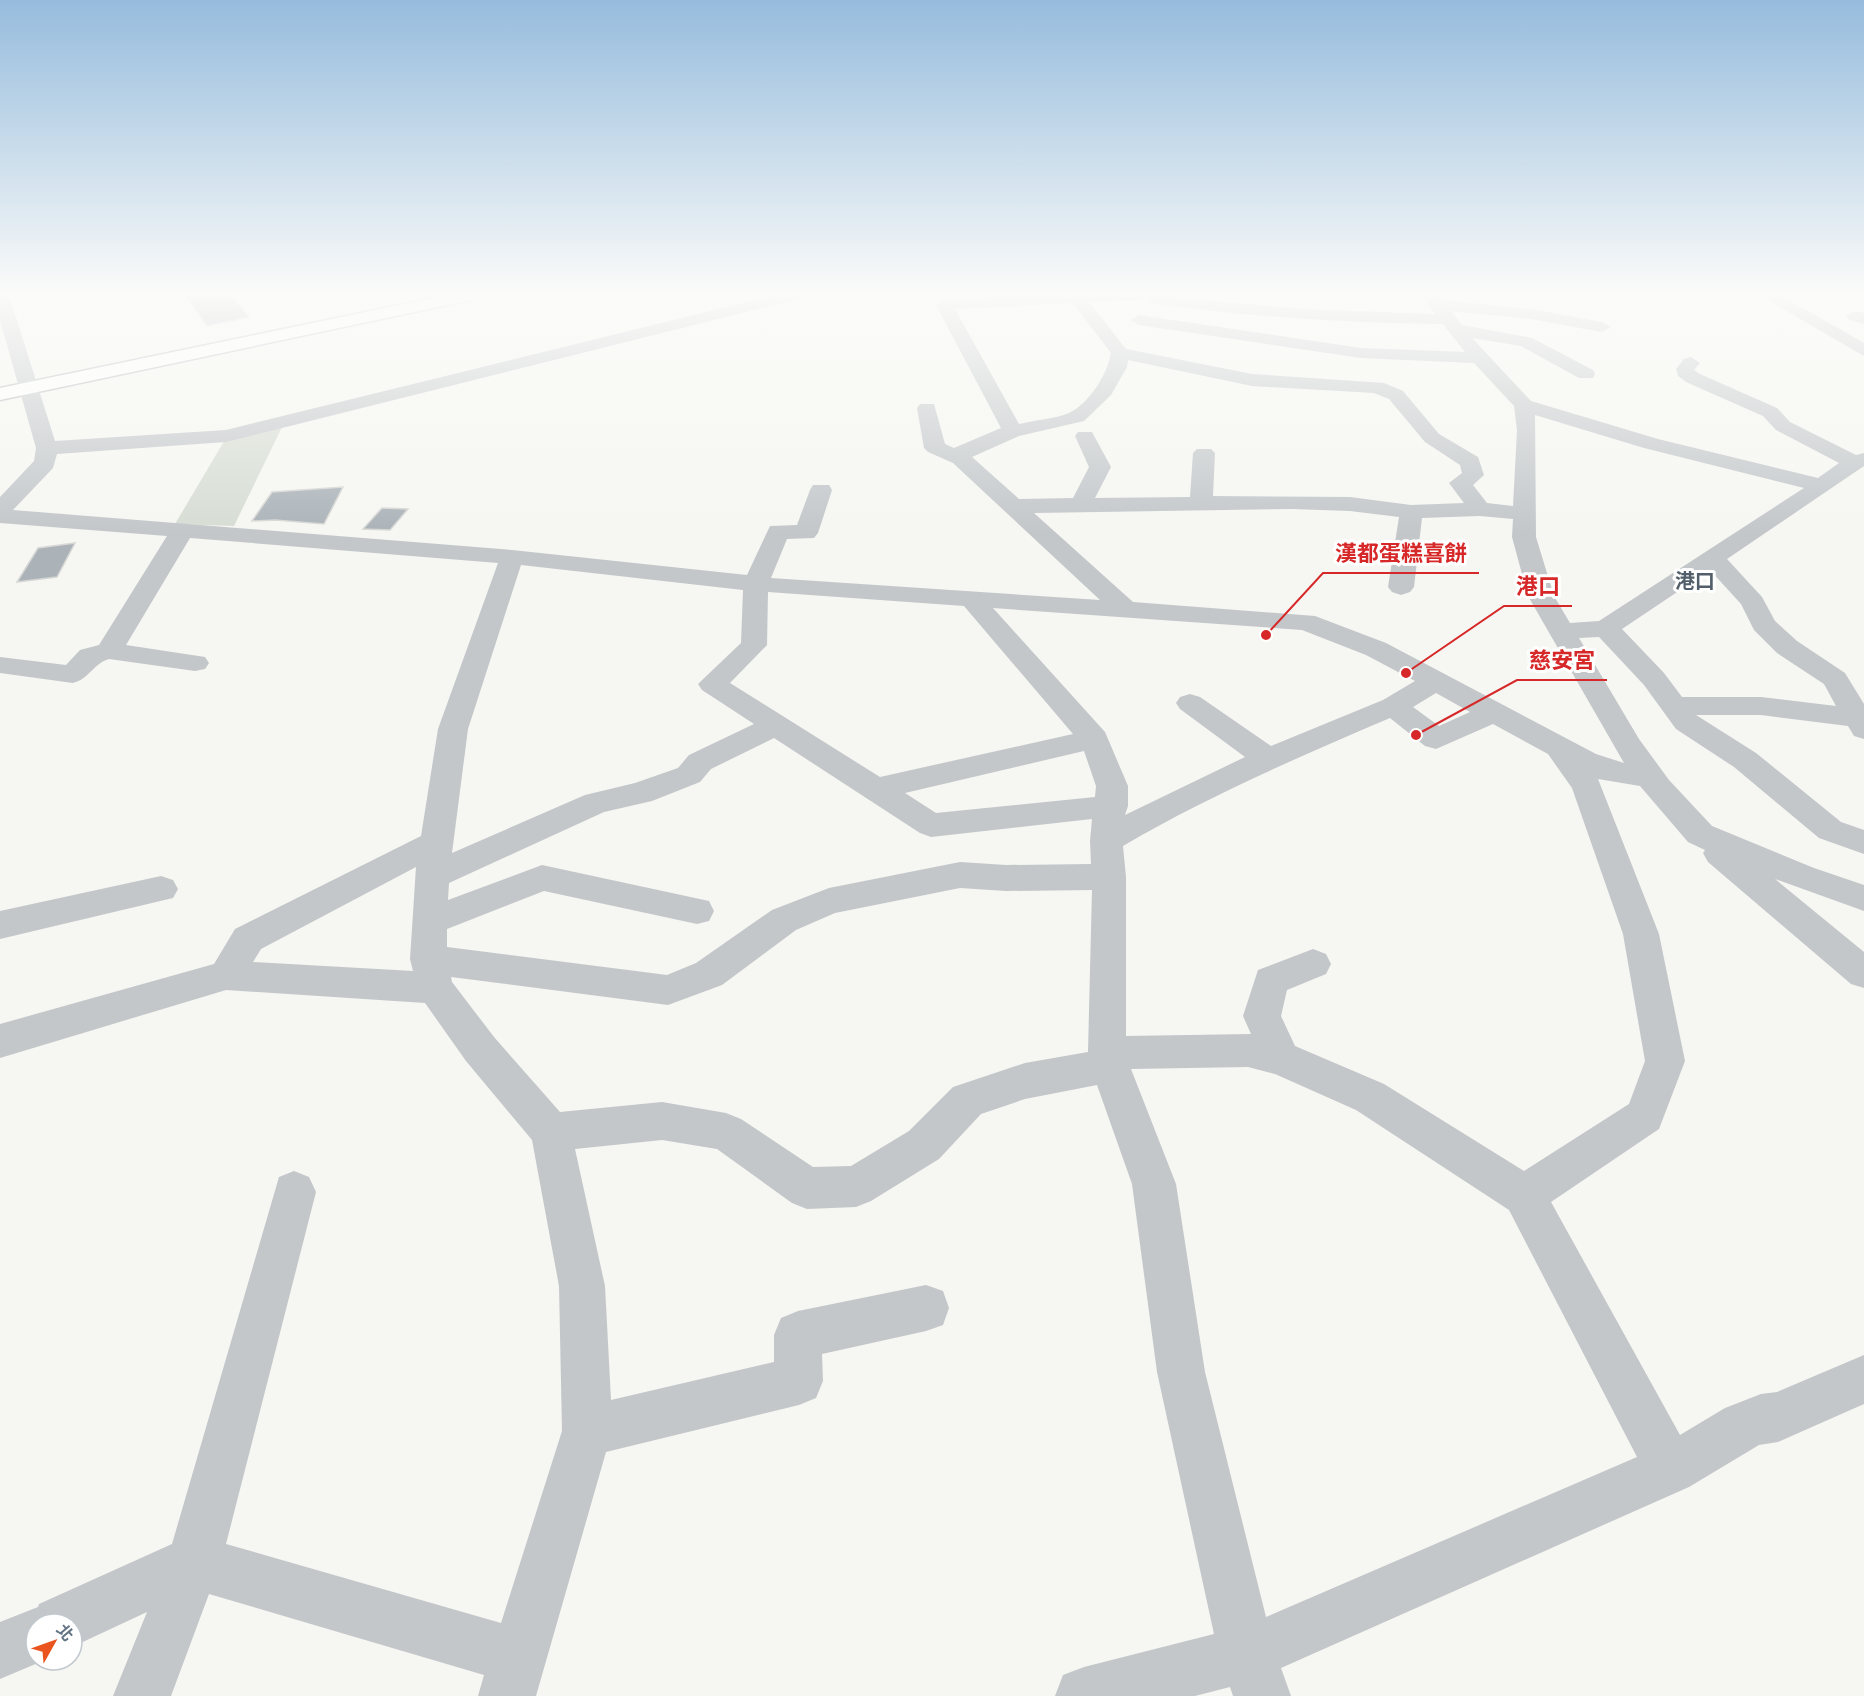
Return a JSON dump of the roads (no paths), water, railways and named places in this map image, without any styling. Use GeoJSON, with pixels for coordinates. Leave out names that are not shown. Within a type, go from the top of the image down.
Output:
{"type":"FeatureCollection","features":[{"type":"Feature","properties":{"kind":"main road"},"geometry":{"type":"LineString","coordinates":[[0,394],[26,385],[75,374]]}},
{"type":"Feature","properties":{"kind":"main road"},"geometry":{"type":"LineString","coordinates":[[0,387],[26,385],[80,374]]}},
{"type":"Feature","properties":{"kind":"street"},"geometry":{"type":"LineString","coordinates":[[0,510],[45,463],[47,448],[23,374]]}},
{"type":"Feature","properties":{"kind":"street"},"geometry":{"type":"LineString","coordinates":[[47,448],[196,440],[226,436],[476,374]]}},
{"type":"Feature","properties":{"kind":"street"},"geometry":{"type":"LineString","coordinates":[[982,374],[1013,431]]}},
{"type":"Feature","properties":{"kind":"street"},"geometry":{"type":"LineString","coordinates":[[960,458],[963,451],[1013,431],[1077,417],[1104,391],[1114,374]]}},
{"type":"Feature","properties":{"kind":"street"},"geometry":{"type":"LineString","coordinates":[[1223,374],[1252,380],[1377,387],[1396,395],[1432,438],[1470,462],[1473,475],[1460,483],[1480,509]]}},
{"type":"Feature","properties":{"kind":"street"},"geometry":{"type":"LineString","coordinates":[[1494,374],[1524,405],[1651,444],[1822,486]]}},
{"type":"Feature","properties":{"kind":"street"},"geometry":{"type":"LineString","coordinates":[[1688,374],[1770,412],[1783,426],[1859,460]]}},
{"type":"Feature","properties":{"kind":"street"},"geometry":{"type":"LineString","coordinates":[[1524,405],[1527,430],[1524,537],[1541,596],[1561,632],[1649,777],[1700,834],[1740,871],[1864,973]]}},
{"type":"Feature","properties":{"kind":"street"},"geometry":{"type":"LineString","coordinates":[[927,408],[935,448],[960,458],[1126,610]]}},
{"type":"Feature","properties":{"kind":"street"},"geometry":{"type":"LineString","coordinates":[[1081,504],[1100,467],[1085,436]]}},
{"type":"Feature","properties":{"kind":"street"},"geometry":{"type":"LineString","coordinates":[[1201,503],[1204,453]]}},
{"type":"Feature","properties":{"kind":"street"},"geometry":{"type":"LineString","coordinates":[[1561,632],[1606,628],[1859,460]]}},
{"type":"Feature","properties":{"kind":"street"},"geometry":{"type":"LineString","coordinates":[[821,490],[807,533],[778,531],[756,584],[754,645],[712,684],[778,724],[931,825],[1109,841]]}},
{"type":"Feature","properties":{"kind":"street"},"geometry":{"type":"LineString","coordinates":[[1011,506],[1201,503],[1350,504],[1411,512],[1480,509],[1526,514]]}},
{"type":"Feature","properties":{"kind":"street"},"geometry":{"type":"LineString","coordinates":[[1401,587],[1411,512]]}},
{"type":"Feature","properties":{"kind":"street"},"geometry":{"type":"LineString","coordinates":[[0,516],[512,556],[756,584],[973,601],[1306,622],[1376,648],[1560,749],[1608,771],[1649,777]]}},
{"type":"Feature","properties":{"kind":"street"},"geometry":{"type":"LineString","coordinates":[[110,651],[183,530]]}},
{"type":"Feature","properties":{"kind":"street"},"geometry":{"type":"LineString","coordinates":[[84,1612],[194,1562],[513,1676],[587,1431],[582,1286],[551,1132],[480,1049],[431,956],[434,859],[453,729],[512,556]]}},
{"type":"Feature","properties":{"kind":"street"},"geometry":{"type":"LineString","coordinates":[[1708,559],[1722,567],[1738,584],[1753,602],[1763,624],[1787,647],[1835,679],[1862,722]]}},
{"type":"Feature","properties":{"kind":"street"},"geometry":{"type":"LineString","coordinates":[[973,601],[1094,738],[1112,786],[1109,841],[1109,1059],[1154,1184],[1181,1372],[1254,1675]]}},
{"type":"Feature","properties":{"kind":"street"},"geometry":{"type":"LineString","coordinates":[[1606,628],[1654,679],[1686,722],[1745,760],[1830,830],[1864,842]]}},
{"type":"Feature","properties":{"kind":"street"},"geometry":{"type":"LineString","coordinates":[[0,665],[73,674],[90,656],[110,651],[195,663]]}},
{"type":"Feature","properties":{"kind":"street"},"geometry":{"type":"LineString","coordinates":[[0,1041],[226,975],[431,956],[668,990],[709,974],[784,920],[829,901],[960,875],[1006,878],[1109,841],[1158,811],[1268,759],[1393,706],[1437,680]]}},
{"type":"Feature","properties":{"kind":"street"},"geometry":{"type":"LineString","coordinates":[[1190,703],[1268,759]]}},
{"type":"Feature","properties":{"kind":"street"},"geometry":{"type":"LineString","coordinates":[[1393,706],[1436,739],[1494,712]]}},
{"type":"Feature","properties":{"kind":"street"},"geometry":{"type":"LineString","coordinates":[[1675,706],[1761,706],[1862,722]]}},
{"type":"Feature","properties":{"kind":"street"},"geometry":{"type":"LineString","coordinates":[[226,975],[248,939],[287,921],[332,894],[596,803],[642,793],[689,775],[700,762],[778,724]]}},
{"type":"Feature","properties":{"kind":"street"},"geometry":{"type":"LineString","coordinates":[[877,789],[1094,738]]}},
{"type":"Feature","properties":{"kind":"street"},"geometry":{"type":"LineString","coordinates":[[1524,1195],[1645,1116],[1665,1061],[1641,934],[1628,894],[1587,786],[1560,749]]}},
{"type":"Feature","properties":{"kind":"street"},"geometry":{"type":"LineString","coordinates":[[1700,834],[1802,878],[1864,898]]}},
{"type":"Feature","properties":{"kind":"street"},"geometry":{"type":"LineString","coordinates":[[431,956],[542,878],[697,911]]}},
{"type":"Feature","properties":{"kind":"street"},"geometry":{"type":"LineString","coordinates":[[0,925],[160,889]]}},
{"type":"Feature","properties":{"kind":"street"},"geometry":{"type":"LineString","coordinates":[[1281,1058],[1262,1016],[1271,981],[1313,964]]}},
{"type":"Feature","properties":{"kind":"street"},"geometry":{"type":"LineString","coordinates":[[551,1132],[662,1121],[726,1132],[807,1188],[856,1186],[924,1145],[967,1100],[1025,1081],[1109,1059],[1248,1050],[1281,1058],[1370,1096],[1524,1195],[1671,1469]]}},
{"type":"Feature","properties":{"kind":"street"},"geometry":{"type":"LineString","coordinates":[[142,1696],[194,1562],[294,1192]]}},
{"type":"Feature","properties":{"kind":"street"},"geometry":{"type":"LineString","coordinates":[[587,1431],[799,1381],[798,1335],[926,1308]]}},
{"type":"Feature","properties":{"kind":"street"},"geometry":{"type":"LineString","coordinates":[[1084,1696],[1254,1675],[1671,1469],[1743,1426],[1761,1419],[1778,1417],[1864,1379]]}},
{"type":"Feature","properties":{"kind":"street"},"geometry":{"type":"LineString","coordinates":[[0,1651],[24,1640]]}},
{"type":"Feature","properties":{"kind":"place","name":"漢都蛋糕喜餅"},"geometry":{"type":"Point","coordinates":[1266,635]}},
{"type":"Feature","properties":{"kind":"place","name":"港口"},"geometry":{"type":"Point","coordinates":[1406,673]}},
{"type":"Feature","properties":{"kind":"place","name":"慈安宮"},"geometry":{"type":"Point","coordinates":[1416,735]}},
{"type":"Feature","properties":{"kind":"district","name":"港口"},"geometry":{"type":"Point","coordinates":[1695,581]}}]}
